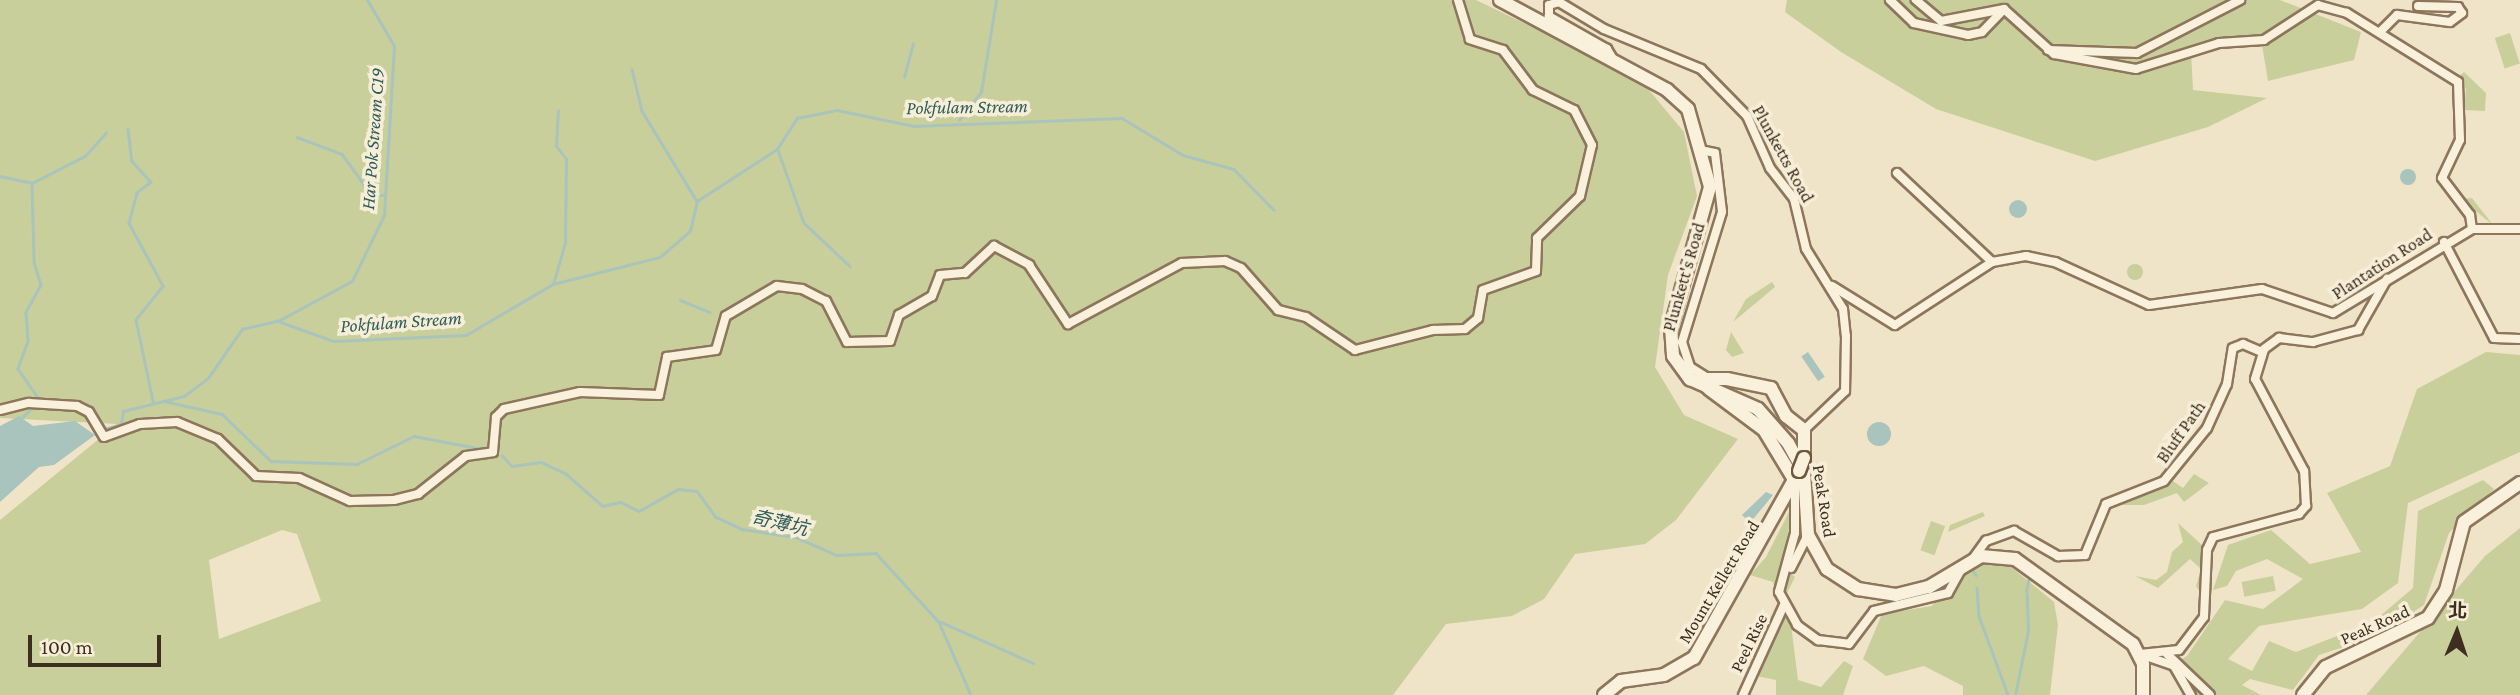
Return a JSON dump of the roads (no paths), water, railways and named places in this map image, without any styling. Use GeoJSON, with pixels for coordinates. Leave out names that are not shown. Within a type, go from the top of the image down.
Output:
{"type":"FeatureCollection","features":[{"type":"Feature","properties":{"kind":"main road","name":"Peak Road"},"geometry":{"type":"LineString","coordinates":[[1500,0],[1681,100],[1705,151],[1710,196],[1670,340],[1680,369],[1758,409],[1788,443],[1804,472],[1808,536],[1832,574],[1873,593],[1922,589],[1967,563],[1998,555],[2021,562],[2140,654]]}},
{"type":"Feature","properties":{"kind":"main road"},"geometry":{"type":"LineString","coordinates":[[1708,383],[1765,385],[1804,430]]}},
{"type":"Feature","properties":{"kind":"main road"},"geometry":{"type":"LineString","coordinates":[[1708,383],[1763,430],[1797,476]]}},
{"type":"Feature","properties":{"kind":"main road","name":"Mount Kellett Road"},"geometry":{"type":"LineString","coordinates":[[1604,695],[1621,681],[1664,675],[1694,657],[1797,476],[1804,458],[1804,430]]}},
{"type":"Feature","properties":{"kind":"main road","name":"Peak Road"},"geometry":{"type":"LineString","coordinates":[[2303,695],[2326,667],[2428,618],[2446,590],[2464,522],[2520,483]]}},
{"type":"Feature","properties":{"kind":"main road"},"geometry":{"type":"LineString","coordinates":[[2140,654],[2143,695]]}},
{"type":"Feature","properties":{"kind":"street"},"geometry":{"type":"LineString","coordinates":[[0,410],[34,403],[77,406],[90,415],[99,434],[177,422],[218,439],[256,476],[299,478],[350,501],[405,498],[466,456],[493,452],[496,417],[504,409],[580,392],[659,396],[667,358],[716,350],[726,316],[777,286],[802,289],[826,301],[847,342],[890,341],[899,315],[932,296],[940,275],[965,272],[994,246],[1029,265],[1068,324],[1181,263],[1224,261],[1243,270],[1278,310],[1306,317],[1355,350],[1433,330],[1465,329],[1478,318],[1483,290],[1536,271],[1537,238],[1580,197],[1592,145],[1574,110],[1534,90],[1503,50],[1471,39],[1458,0]]}},
{"type":"Feature","properties":{"kind":"street"},"geometry":{"type":"LineString","coordinates":[[1890,0],[1914,23],[1966,35],[1982,32],[2004,9]]}},
{"type":"Feature","properties":{"kind":"street"},"geometry":{"type":"LineString","coordinates":[[1916,0],[1941,20],[2004,9]]}},
{"type":"Feature","properties":{"kind":"street"},"geometry":{"type":"LineString","coordinates":[[2048,50],[2137,53],[2240,0]]}},
{"type":"Feature","properties":{"kind":"street","name":"Peak Road"},"geometry":{"type":"LineString","coordinates":[[1564,8],[1555,2],[1547,13],[1607,49],[1616,63]]}},
{"type":"Feature","properties":{"kind":"street"},"geometry":{"type":"LineString","coordinates":[[2004,9],[2048,50],[2139,69],[2219,43],[2264,40],[2318,5],[2359,18],[2460,86],[2460,140],[2442,178],[2470,215],[2472,229],[2520,229]]}},
{"type":"Feature","properties":{"kind":"street"},"geometry":{"type":"LineString","coordinates":[[2380,32],[2397,15],[2450,22],[2462,13],[2458,7],[2418,6]]}},
{"type":"Feature","properties":{"kind":"street","name":"Plunketts Road"},"geometry":{"type":"LineString","coordinates":[[1564,8],[1697,66],[1740,108],[1794,199],[1806,249],[1832,286]]}},
{"type":"Feature","properties":{"kind":"street"},"geometry":{"type":"LineString","coordinates":[[1897,173],[1992,262]]}},
{"type":"Feature","properties":{"kind":"street","name":"Plantation Road"},"geometry":{"type":"LineString","coordinates":[[1832,286],[1895,325],[1992,262],[2019,256],[2055,262],[2148,305],[2262,289],[2329,313],[2348,308],[2390,275],[2444,242],[2472,229]]}},
{"type":"Feature","properties":{"kind":"street"},"geometry":{"type":"LineString","coordinates":[[2444,242],[2497,340],[2520,339]]}},
{"type":"Feature","properties":{"kind":"street"},"geometry":{"type":"LineString","coordinates":[[2140,654],[2181,649],[2206,613],[2211,540],[2299,514],[2306,506],[2304,471],[2255,379],[2262,352],[2279,338],[2318,341],[2360,329],[2390,275]]}},
{"type":"Feature","properties":{"kind":"street"},"geometry":{"type":"LineString","coordinates":[[1804,430],[1839,399],[1848,378],[1845,318],[1832,286]]}},
{"type":"Feature","properties":{"kind":"street","name":"Bluff Path"},"geometry":{"type":"LineString","coordinates":[[1967,563],[1986,541],[2014,531],[2057,556],[2084,555],[2106,504],[2166,479],[2207,428],[2227,384],[2233,348],[2246,345],[2262,352]]}},
{"type":"Feature","properties":{"kind":"street"},"geometry":{"type":"LineString","coordinates":[[1797,476],[1795,533],[1782,583],[1784,605],[1812,636],[1849,644],[1874,611],[1949,592],[1967,563]]}},
{"type":"Feature","properties":{"kind":"street"},"geometry":{"type":"LineString","coordinates":[[1782,583],[1808,536]]}},
{"type":"Feature","properties":{"kind":"street","name":"Peel Rise"},"geometry":{"type":"LineString","coordinates":[[1743,695],[1784,605]]}},
{"type":"Feature","properties":{"kind":"street"},"geometry":{"type":"LineString","coordinates":[[2165,652],[2210,695]]}},
{"type":"Feature","properties":{"kind":"street"},"geometry":{"type":"LineString","coordinates":[[2140,654],[2174,666],[2192,695]]}},
{"type":"Feature","properties":{"kind":"water"},"geometry":{"type":"Polygon","coordinates":[[[2405,169],[2411,169],[2416,177],[2414,183],[2405,185],[2400,180],[2400,174],[2405,169]]]}},
{"type":"Feature","properties":{"kind":"water"},"geometry":{"type":"Polygon","coordinates":[[[2014,200],[2022,200],[2027,209],[2025,216],[2014,218],[2009,213],[2009,205],[2014,200]]]}},
{"type":"Feature","properties":{"kind":"water"},"geometry":{"type":"Polygon","coordinates":[[[1808,352],[1825,377],[1818,381],[1801,356],[1808,352]]]}},
{"type":"Feature","properties":{"kind":"water"},"geometry":{"type":"Polygon","coordinates":[[[19,416],[33,426],[75,421],[95,435],[54,465],[39,467],[0,502],[0,426],[19,416]]]}},
{"type":"Feature","properties":{"kind":"water"},"geometry":{"type":"Polygon","coordinates":[[[1879,422],[1887,426],[1891,434],[1887,442],[1879,446],[1871,442],[1867,434],[1871,426],[1879,422]]]}},
{"type":"Feature","properties":{"kind":"water"},"geometry":{"type":"Polygon","coordinates":[[[1766,492],[1773,495],[1750,523],[1742,515],[1766,492]]]}},
{"type":"Feature","properties":{"kind":"waterway","name":"Har Pok Stream C19"},"geometry":{"type":"LineString","coordinates":[[278,321],[352,281],[384,215],[394,46],[367,0]]}},
{"type":"Feature","properties":{"kind":"waterway"},"geometry":{"type":"LineString","coordinates":[[959,120],[981,92],[996,0]]}},
{"type":"Feature","properties":{"kind":"waterway"},"geometry":{"type":"LineString","coordinates":[[904,77],[913,44]]}},
{"type":"Feature","properties":{"kind":"waterway"},"geometry":{"type":"LineString","coordinates":[[632,69],[642,111],[697,201]]}},
{"type":"Feature","properties":{"kind":"waterway","name":"Pokfulam Stream"},"geometry":{"type":"LineString","coordinates":[[104,429],[121,424],[123,411],[184,396],[208,378],[242,329],[278,321],[334,341],[466,335],[553,284],[660,257],[690,231],[697,201],[777,149],[797,118],[837,110],[914,126],[1122,118],[1183,155],[1234,169],[1274,210]]}},
{"type":"Feature","properties":{"kind":"waterway"},"geometry":{"type":"LineString","coordinates":[[553,284],[565,243],[566,159],[556,146],[558,111]]}},
{"type":"Feature","properties":{"kind":"waterway"},"geometry":{"type":"LineString","coordinates":[[128,129],[132,161],[151,182],[137,193],[129,223],[163,286],[136,320],[153,401]]}},
{"type":"Feature","properties":{"kind":"waterway"},"geometry":{"type":"LineString","coordinates":[[32,183],[85,156],[106,133]]}},
{"type":"Feature","properties":{"kind":"waterway"},"geometry":{"type":"LineString","coordinates":[[297,137],[342,154],[371,194],[383,195]]}},
{"type":"Feature","properties":{"kind":"waterway"},"geometry":{"type":"LineString","coordinates":[[778,150],[804,223],[850,266]]}},
{"type":"Feature","properties":{"kind":"waterway"},"geometry":{"type":"LineString","coordinates":[[0,176],[32,183],[34,262],[41,285],[26,312],[28,341],[18,369],[40,401],[23,417]]}},
{"type":"Feature","properties":{"kind":"waterway"},"geometry":{"type":"LineString","coordinates":[[680,300],[710,312]]}},
{"type":"Feature","properties":{"kind":"waterway"},"geometry":{"type":"LineString","coordinates":[[164,401],[222,414],[271,461],[357,464],[414,436],[482,449]]}},
{"type":"Feature","properties":{"kind":"waterway","name":"奇薄坑"},"geometry":{"type":"LineString","coordinates":[[502,455],[512,466],[541,462],[565,473],[603,506],[621,502],[639,511],[678,489],[697,491],[716,517],[742,529],[795,537],[837,555],[876,553],[939,622],[971,695]]}},
{"type":"Feature","properties":{"kind":"waterway"},"geometry":{"type":"LineString","coordinates":[[1973,571],[1976,575]]}},
{"type":"Feature","properties":{"kind":"waterway"},"geometry":{"type":"LineString","coordinates":[[2026,591],[2029,578]]}},
{"type":"Feature","properties":{"kind":"waterway"},"geometry":{"type":"LineString","coordinates":[[1977,588],[1979,616],[2008,695]]}},
{"type":"Feature","properties":{"kind":"waterway"},"geometry":{"type":"LineString","coordinates":[[2015,695],[2028,631],[2027,594]]}},
{"type":"Feature","properties":{"kind":"waterway"},"geometry":{"type":"LineString","coordinates":[[941,622],[1033,663]]}}]}
